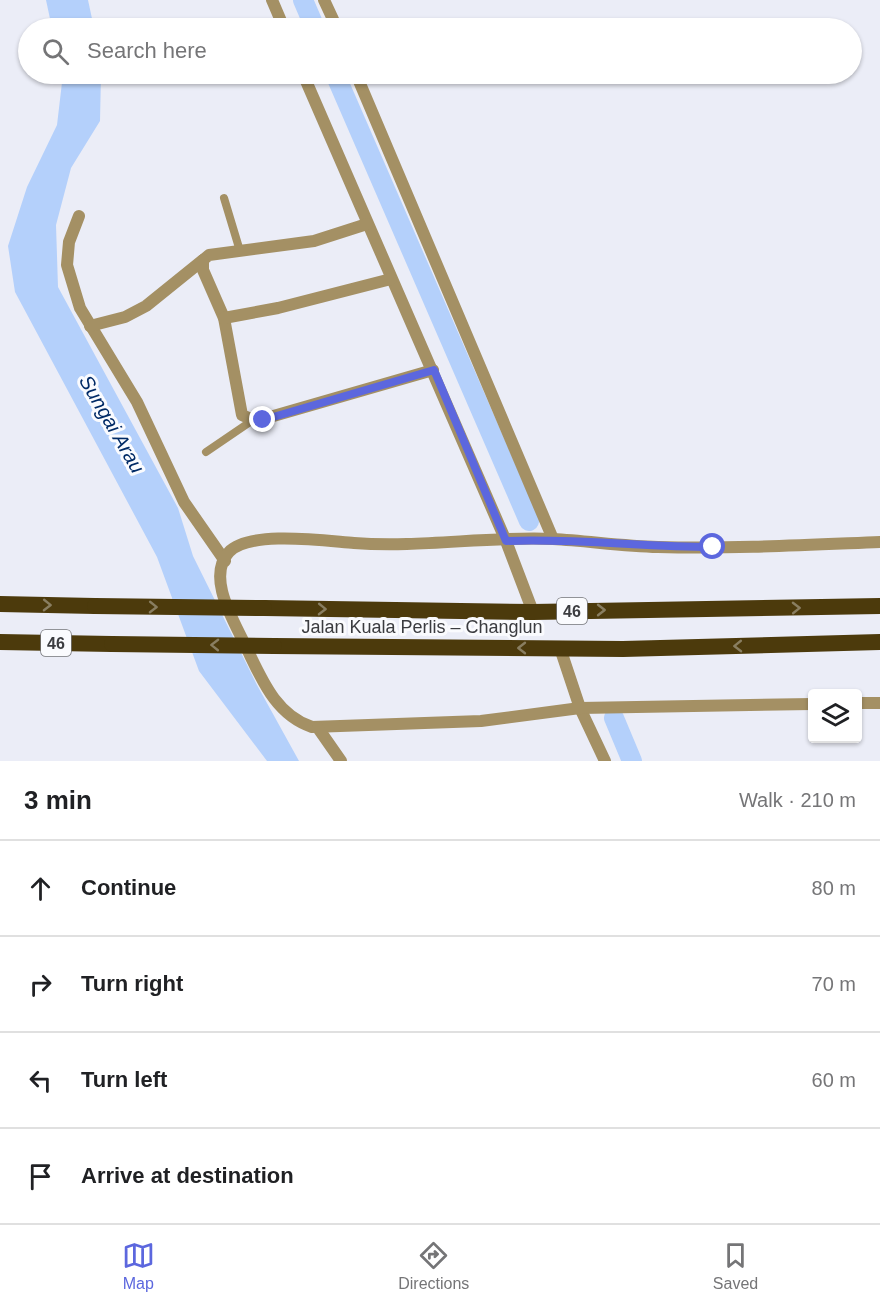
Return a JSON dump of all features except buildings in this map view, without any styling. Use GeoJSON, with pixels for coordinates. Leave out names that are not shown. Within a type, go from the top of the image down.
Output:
{"type":"FeatureCollection","features":[{"type":"Feature","properties":{"kind":"highway","name":"Jalan Kuala Perlis – Changlun"},"geometry":{"type":"LineString","coordinates":[[0,604],[533,612],[880,606]]}},
{"type":"Feature","properties":{"kind":"highway","name":"Jalan Kuala Perlis – Changlun"},"geometry":{"type":"LineString","coordinates":[[0,642],[274,646],[563,655],[633,649],[880,642]]}},
{"type":"Feature","properties":{"kind":"street"},"geometry":{"type":"LineString","coordinates":[[272,0],[280,18]]}},
{"type":"Feature","properties":{"kind":"street"},"geometry":{"type":"LineString","coordinates":[[324,0],[332,18]]}},
{"type":"Feature","properties":{"kind":"street"},"geometry":{"type":"LineString","coordinates":[[307,84],[391,279],[434,370],[506,541],[533,612]]}},
{"type":"Feature","properties":{"kind":"street"},"geometry":{"type":"LineString","coordinates":[[360,84],[553,539]]}},
{"type":"Feature","properties":{"kind":"street"},"geometry":{"type":"LineString","coordinates":[[79,216],[72,229],[68,265],[72,289],[90,326],[137,402],[184,502],[225,561]]}},
{"type":"Feature","properties":{"kind":"street"},"geometry":{"type":"LineString","coordinates":[[90,326],[125,317],[146,306],[209,255],[314,241],[367,224]]}},
{"type":"Feature","properties":{"kind":"street"},"geometry":{"type":"LineString","coordinates":[[203,260],[203,270],[224,318],[243,415],[253,420],[263,420],[434,370]]}},
{"type":"Feature","properties":{"kind":"street"},"geometry":{"type":"LineString","coordinates":[[224,318],[278,308],[391,279]]}},
{"type":"Feature","properties":{"kind":"street"},"geometry":{"type":"LineString","coordinates":[[808,704],[580,708],[481,721],[318,728],[295,719],[269,693],[261,680],[221,594],[225,561],[229,552],[240,545],[299,538],[356,543],[553,539],[658,547],[777,547],[880,542]]}},
{"type":"Feature","properties":{"kind":"street"},"geometry":{"type":"LineString","coordinates":[[563,655],[580,708],[605,761]]}},
{"type":"Feature","properties":{"kind":"street"},"geometry":{"type":"LineString","coordinates":[[862,703],[880,703]]}},
{"type":"Feature","properties":{"kind":"street"},"geometry":{"type":"LineString","coordinates":[[318,728],[341,761]]}},
{"type":"Feature","properties":{"kind":"lane"},"geometry":{"type":"LineString","coordinates":[[224,198],[240,251]]}},
{"type":"Feature","properties":{"kind":"lane"},"geometry":{"type":"LineString","coordinates":[[206,452],[253,420]]}},
{"type":"Feature","properties":{"kind":"water"},"geometry":{"type":"Polygon","coordinates":[[[46,0],[88,0],[92,18],[50,18],[46,0]]]}},
{"type":"Feature","properties":{"kind":"water","name":"Sungai Arau"},"geometry":{"type":"Polygon","coordinates":[[[62,84],[101,84],[100,121],[71,168],[56,225],[58,287],[178,508],[193,556],[257,685],[299,761],[267,761],[199,671],[157,557],[15,292],[8,246],[27,187],[57,125],[62,84]]]}},
{"type":"Feature","properties":{"kind":"waterway"},"geometry":{"type":"LineString","coordinates":[[303,0],[311,18]]}},
{"type":"Feature","properties":{"kind":"waterway"},"geometry":{"type":"LineString","coordinates":[[339,84],[529,521]]}},
{"type":"Feature","properties":{"kind":"waterway"},"geometry":{"type":"LineString","coordinates":[[614,718],[632,761]]}},
{"type":"Feature","properties":{"kind":"route"},"geometry":{"type":"LineString","coordinates":[[263,420],[434,370],[506,541],[553,539],[606,545],[713,547]]}}]}
